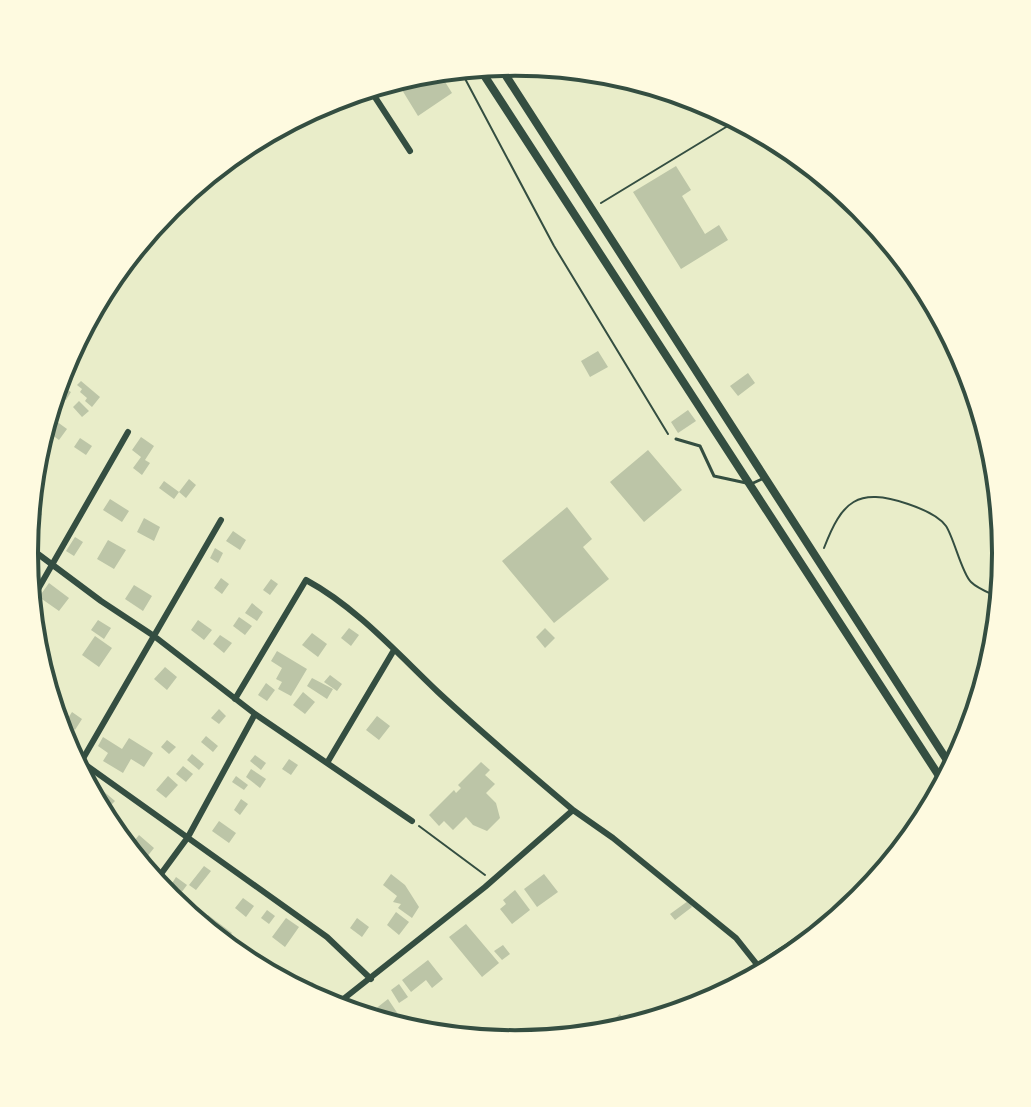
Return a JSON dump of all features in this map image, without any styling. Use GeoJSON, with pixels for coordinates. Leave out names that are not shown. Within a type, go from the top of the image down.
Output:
{"type":"FeatureCollection","features":[{"type":"Feature","properties":{"kind":"street"},"geometry":{"type":"LineString","coordinates":[[506,76],[947,759]]}},
{"type":"Feature","properties":{"kind":"street"},"geometry":{"type":"LineString","coordinates":[[485,77],[938,775]]}},
{"type":"Feature","properties":{"kind":"street"},"geometry":{"type":"LineString","coordinates":[[375,97],[410,151]]}},
{"type":"Feature","properties":{"kind":"street"},"geometry":{"type":"LineString","coordinates":[[638,311],[651,302]]}},
{"type":"Feature","properties":{"kind":"street"},"geometry":{"type":"LineString","coordinates":[[700,405],[712,397]]}},
{"type":"Feature","properties":{"kind":"street"},"geometry":{"type":"LineString","coordinates":[[39,588],[128,432]]}},
{"type":"Feature","properties":{"kind":"street"},"geometry":{"type":"LineString","coordinates":[[84,757],[221,520]]}},
{"type":"Feature","properties":{"kind":"street"},"geometry":{"type":"LineString","coordinates":[[38,554],[154,636],[255,714],[412,821]]}},
{"type":"Feature","properties":{"kind":"street"},"geometry":{"type":"LineString","coordinates":[[235,699],[306,580],[324,590],[394,650],[490,740],[573,810],[613,838],[736,938],[757,965]]}},
{"type":"Feature","properties":{"kind":"street"},"geometry":{"type":"LineString","coordinates":[[327,763],[394,650]]}},
{"type":"Feature","properties":{"kind":"street"},"geometry":{"type":"LineString","coordinates":[[892,702],[905,694]]}},
{"type":"Feature","properties":{"kind":"street"},"geometry":{"type":"LineString","coordinates":[[161,873],[188,837],[255,714]]}},
{"type":"Feature","properties":{"kind":"street"},"geometry":{"type":"LineString","coordinates":[[88,767],[327,937],[371,979]]}},
{"type":"Feature","properties":{"kind":"street"},"geometry":{"type":"LineString","coordinates":[[344,999],[492,880],[573,810]]}},
{"type":"Feature","properties":{"kind":"lane"},"geometry":{"type":"LineString","coordinates":[[676,439],[700,446],[714,476],[751,484],[765,478]]}},
{"type":"Feature","properties":{"kind":"path"},"geometry":{"type":"LineString","coordinates":[[465,79],[554,246],[665,432],[676,439]]}},
{"type":"Feature","properties":{"kind":"path"},"geometry":{"type":"LineString","coordinates":[[591,209],[728,126]]}},
{"type":"Feature","properties":{"kind":"path"},"geometry":{"type":"LineString","coordinates":[[819,560],[831,525],[840,512],[870,496],[894,500],[925,510],[945,523],[969,581],[991,593]]}},
{"type":"Feature","properties":{"kind":"path"},"geometry":{"type":"LineString","coordinates":[[412,821],[492,880]]}},
{"type":"Feature","properties":{"kind":"building"},"geometry":{"type":"Polygon","coordinates":[[[445,81],[452,93],[418,116],[402,90],[445,81]]]}},
{"type":"Feature","properties":{"kind":"building"},"geometry":{"type":"Polygon","coordinates":[[[676,166],[691,190],[682,196],[705,234],[719,225],[728,240],[681,269],[633,192],[676,166]]]}},
{"type":"Feature","properties":{"kind":"building"},"geometry":{"type":"Polygon","coordinates":[[[598,351],[608,367],[590,377],[581,361],[598,351]]]}},
{"type":"Feature","properties":{"kind":"building"},"geometry":{"type":"Polygon","coordinates":[[[748,373],[755,383],[738,396],[730,386],[748,373]]]}},
{"type":"Feature","properties":{"kind":"building"},"geometry":{"type":"Polygon","coordinates":[[[81,381],[100,397],[92,407],[85,401],[87,398],[77,385],[81,381]]]}},
{"type":"Feature","properties":{"kind":"building"},"geometry":{"type":"Polygon","coordinates":[[[79,401],[89,411],[82,417],[73,407],[79,401]]]}},
{"type":"Feature","properties":{"kind":"building"},"geometry":{"type":"Polygon","coordinates":[[[688,410],[696,421],[678,433],[671,422],[688,410]]]}},
{"type":"Feature","properties":{"kind":"building"},"geometry":{"type":"Polygon","coordinates":[[[57,421],[67,429],[59,440],[53,435],[57,421]]]}},
{"type":"Feature","properties":{"kind":"building"},"geometry":{"type":"Polygon","coordinates":[[[141,437],[154,446],[145,460],[150,463],[142,475],[133,468],[141,457],[132,450],[141,437]]]}},
{"type":"Feature","properties":{"kind":"building"},"geometry":{"type":"Polygon","coordinates":[[[80,438],[92,446],[86,455],[74,447],[80,438]]]}},
{"type":"Feature","properties":{"kind":"building"},"geometry":{"type":"Polygon","coordinates":[[[648,450],[682,490],[644,522],[610,482],[648,450]]]}},
{"type":"Feature","properties":{"kind":"building"},"geometry":{"type":"Polygon","coordinates":[[[189,479],[196,485],[186,498],[179,492],[189,479]]]}},
{"type":"Feature","properties":{"kind":"building"},"geometry":{"type":"Polygon","coordinates":[[[164,481],[179,492],[174,499],[159,488],[164,481]]]}},
{"type":"Feature","properties":{"kind":"building"},"geometry":{"type":"Polygon","coordinates":[[[110,499],[129,511],[122,522],[103,510],[110,499]]]}},
{"type":"Feature","properties":{"kind":"building"},"geometry":{"type":"Polygon","coordinates":[[[567,507],[592,539],[583,547],[609,579],[554,623],[502,561],[567,507]]]}},
{"type":"Feature","properties":{"kind":"building"},"geometry":{"type":"Polygon","coordinates":[[[144,518],[160,527],[154,541],[137,532],[144,518]]]}},
{"type":"Feature","properties":{"kind":"building"},"geometry":{"type":"Polygon","coordinates":[[[233,531],[246,540],[240,550],[226,541],[233,531]]]}},
{"type":"Feature","properties":{"kind":"building"},"geometry":{"type":"Polygon","coordinates":[[[75,537],[83,542],[74,556],[66,551],[75,537]]]}},
{"type":"Feature","properties":{"kind":"building"},"geometry":{"type":"Polygon","coordinates":[[[108,540],[126,550],[114,569],[97,559],[108,540]]]}},
{"type":"Feature","properties":{"kind":"building"},"geometry":{"type":"Polygon","coordinates":[[[215,548],[223,553],[218,563],[210,558],[215,548]]]}},
{"type":"Feature","properties":{"kind":"building"},"geometry":{"type":"Polygon","coordinates":[[[221,578],[229,584],[222,594],[214,588],[221,578]]]}},
{"type":"Feature","properties":{"kind":"building"},"geometry":{"type":"Polygon","coordinates":[[[271,579],[278,584],[270,595],[263,590],[271,579]]]}},
{"type":"Feature","properties":{"kind":"building"},"geometry":{"type":"Polygon","coordinates":[[[49,583],[69,598],[59,611],[40,596],[49,583]]]}},
{"type":"Feature","properties":{"kind":"building"},"geometry":{"type":"Polygon","coordinates":[[[134,585],[152,596],[143,611],[125,599],[134,585]]]}},
{"type":"Feature","properties":{"kind":"building"},"geometry":{"type":"Polygon","coordinates":[[[252,603],[263,612],[257,621],[245,613],[252,603]]]}},
{"type":"Feature","properties":{"kind":"building"},"geometry":{"type":"Polygon","coordinates":[[[239,617],[252,626],[245,635],[233,626],[239,617]]]}},
{"type":"Feature","properties":{"kind":"building"},"geometry":{"type":"Polygon","coordinates":[[[98,620],[111,628],[104,639],[91,630],[98,620]]]}},
{"type":"Feature","properties":{"kind":"building"},"geometry":{"type":"Polygon","coordinates":[[[198,620],[212,630],[204,640],[191,630],[198,620]]]}},
{"type":"Feature","properties":{"kind":"building"},"geometry":{"type":"Polygon","coordinates":[[[349,628],[359,635],[351,646],[341,638],[349,628]]]}},
{"type":"Feature","properties":{"kind":"building"},"geometry":{"type":"Polygon","coordinates":[[[545,628],[555,638],[545,648],[536,637],[545,628]]]}},
{"type":"Feature","properties":{"kind":"building"},"geometry":{"type":"Polygon","coordinates":[[[312,633],[327,644],[318,657],[302,645],[312,633]]]}},
{"type":"Feature","properties":{"kind":"building"},"geometry":{"type":"Polygon","coordinates":[[[220,635],[232,643],[224,653],[213,644],[220,635]]]}},
{"type":"Feature","properties":{"kind":"building"},"geometry":{"type":"Polygon","coordinates":[[[95,636],[112,648],[99,667],[82,655],[95,636]]]}},
{"type":"Feature","properties":{"kind":"building"},"geometry":{"type":"Polygon","coordinates":[[[277,651],[307,669],[291,696],[278,689],[282,682],[276,679],[282,668],[271,661],[277,651]]]}},
{"type":"Feature","properties":{"kind":"building"},"geometry":{"type":"Polygon","coordinates":[[[165,667],[177,677],[167,690],[154,679],[165,667]]]}},
{"type":"Feature","properties":{"kind":"building"},"geometry":{"type":"Polygon","coordinates":[[[330,675],[342,684],[337,691],[324,682],[330,675]]]}},
{"type":"Feature","properties":{"kind":"building"},"geometry":{"type":"Polygon","coordinates":[[[312,678],[333,689],[327,699],[307,686],[312,678]]]}},
{"type":"Feature","properties":{"kind":"building"},"geometry":{"type":"Polygon","coordinates":[[[266,683],[275,690],[267,701],[258,695],[266,683]]]}},
{"type":"Feature","properties":{"kind":"building"},"geometry":{"type":"Polygon","coordinates":[[[303,692],[315,702],[305,714],[293,705],[303,692]]]}},
{"type":"Feature","properties":{"kind":"building"},"geometry":{"type":"Polygon","coordinates":[[[219,709],[226,716],[219,724],[211,718],[219,709]]]}},
{"type":"Feature","properties":{"kind":"building"},"geometry":{"type":"Polygon","coordinates":[[[72,712],[82,719],[75,730],[68,719],[72,712]]]}},
{"type":"Feature","properties":{"kind":"building"},"geometry":{"type":"Polygon","coordinates":[[[377,716],[390,726],[379,740],[366,730],[377,716]]]}},
{"type":"Feature","properties":{"kind":"building"},"geometry":{"type":"Polygon","coordinates":[[[206,736],[218,746],[213,752],[201,742],[206,736]]]}},
{"type":"Feature","properties":{"kind":"building"},"geometry":{"type":"Polygon","coordinates":[[[103,737],[122,749],[129,738],[153,753],[144,767],[131,759],[123,773],[103,761],[108,753],[98,746],[103,737]]]}},
{"type":"Feature","properties":{"kind":"building"},"geometry":{"type":"Polygon","coordinates":[[[167,740],[176,747],[169,754],[161,747],[167,740]]]}},
{"type":"Feature","properties":{"kind":"building"},"geometry":{"type":"Polygon","coordinates":[[[192,754],[204,764],[199,770],[187,760],[192,754]]]}},
{"type":"Feature","properties":{"kind":"building"},"geometry":{"type":"Polygon","coordinates":[[[255,755],[266,763],[261,770],[250,761],[255,755]]]}},
{"type":"Feature","properties":{"kind":"building"},"geometry":{"type":"Polygon","coordinates":[[[289,759],[298,765],[291,775],[282,769],[289,759]]]}},
{"type":"Feature","properties":{"kind":"building"},"geometry":{"type":"Polygon","coordinates":[[[481,762],[490,770],[485,775],[495,784],[486,793],[496,803],[500,818],[487,831],[473,825],[466,817],[453,830],[444,821],[439,826],[429,815],[454,790],[456,793],[461,788],[458,785],[481,762]]]}},
{"type":"Feature","properties":{"kind":"building"},"geometry":{"type":"Polygon","coordinates":[[[183,766],[193,774],[186,782],[176,774],[183,766]]]}},
{"type":"Feature","properties":{"kind":"building"},"geometry":{"type":"Polygon","coordinates":[[[251,769],[266,779],[260,788],[246,777],[251,769]]]}},
{"type":"Feature","properties":{"kind":"building"},"geometry":{"type":"Polygon","coordinates":[[[168,776],[178,785],[166,798],[156,790],[168,776]]]}},
{"type":"Feature","properties":{"kind":"building"},"geometry":{"type":"Polygon","coordinates":[[[236,776],[248,785],[244,790],[232,782],[236,776]]]}},
{"type":"Feature","properties":{"kind":"building"},"geometry":{"type":"Polygon","coordinates":[[[102,792],[115,801],[110,806],[102,792]]]}},
{"type":"Feature","properties":{"kind":"building"},"geometry":{"type":"Polygon","coordinates":[[[241,799],[248,804],[240,815],[234,810],[241,799]]]}},
{"type":"Feature","properties":{"kind":"building"},"geometry":{"type":"Polygon","coordinates":[[[219,821],[236,833],[229,843],[212,831],[219,821]]]}},
{"type":"Feature","properties":{"kind":"building"},"geometry":{"type":"Polygon","coordinates":[[[139,835],[154,848],[147,857],[134,841],[139,835]]]}},
{"type":"Feature","properties":{"kind":"building"},"geometry":{"type":"Polygon","coordinates":[[[204,866],[211,871],[196,890],[189,885],[204,866]]]}},
{"type":"Feature","properties":{"kind":"building"},"geometry":{"type":"Polygon","coordinates":[[[391,874],[405,885],[419,907],[412,918],[398,908],[401,904],[393,902],[397,896],[383,885],[391,874]]]}},
{"type":"Feature","properties":{"kind":"building"},"geometry":{"type":"Polygon","coordinates":[[[544,874],[558,892],[537,907],[524,889],[544,874]]]}},
{"type":"Feature","properties":{"kind":"building"},"geometry":{"type":"Polygon","coordinates":[[[176,877],[187,885],[181,893],[183,896],[178,891],[171,884],[176,877]]]}},
{"type":"Feature","properties":{"kind":"building"},"geometry":{"type":"Polygon","coordinates":[[[515,890],[530,910],[512,924],[500,909],[506,904],[503,900],[515,890]]]}},
{"type":"Feature","properties":{"kind":"building"},"geometry":{"type":"Polygon","coordinates":[[[243,898],[254,906],[246,917],[235,908],[243,898]]]}},
{"type":"Feature","properties":{"kind":"building"},"geometry":{"type":"Polygon","coordinates":[[[688,901],[692,907],[675,920],[670,914],[688,901]]]}},
{"type":"Feature","properties":{"kind":"building"},"geometry":{"type":"Polygon","coordinates":[[[267,910],[275,916],[269,924],[261,918],[267,910]]]}},
{"type":"Feature","properties":{"kind":"building"},"geometry":{"type":"Polygon","coordinates":[[[396,912],[409,922],[399,935],[387,925],[396,912]]]}},
{"type":"Feature","properties":{"kind":"building"},"geometry":{"type":"Polygon","coordinates":[[[208,915],[232,933],[230,936],[206,917],[208,915]]]}},
{"type":"Feature","properties":{"kind":"building"},"geometry":{"type":"Polygon","coordinates":[[[286,918],[299,927],[285,947],[272,937],[286,918]]]}},
{"type":"Feature","properties":{"kind":"building"},"geometry":{"type":"Polygon","coordinates":[[[357,918],[369,927],[362,937],[350,928],[357,918]]]}},
{"type":"Feature","properties":{"kind":"building"},"geometry":{"type":"Polygon","coordinates":[[[466,924],[499,963],[482,977],[449,937],[466,924]]]}},
{"type":"Feature","properties":{"kind":"building"},"geometry":{"type":"Polygon","coordinates":[[[503,945],[510,954],[502,960],[494,951],[503,945]]]}},
{"type":"Feature","properties":{"kind":"building"},"geometry":{"type":"Polygon","coordinates":[[[428,960],[443,979],[432,988],[426,980],[411,992],[402,980],[428,960]]]}},
{"type":"Feature","properties":{"kind":"building"},"geometry":{"type":"Polygon","coordinates":[[[399,984],[408,997],[399,1003],[391,990],[399,984]]]}},
{"type":"Feature","properties":{"kind":"building"},"geometry":{"type":"Polygon","coordinates":[[[388,999],[400,1017],[392,1015],[374,1010],[388,999]]]}}]}
